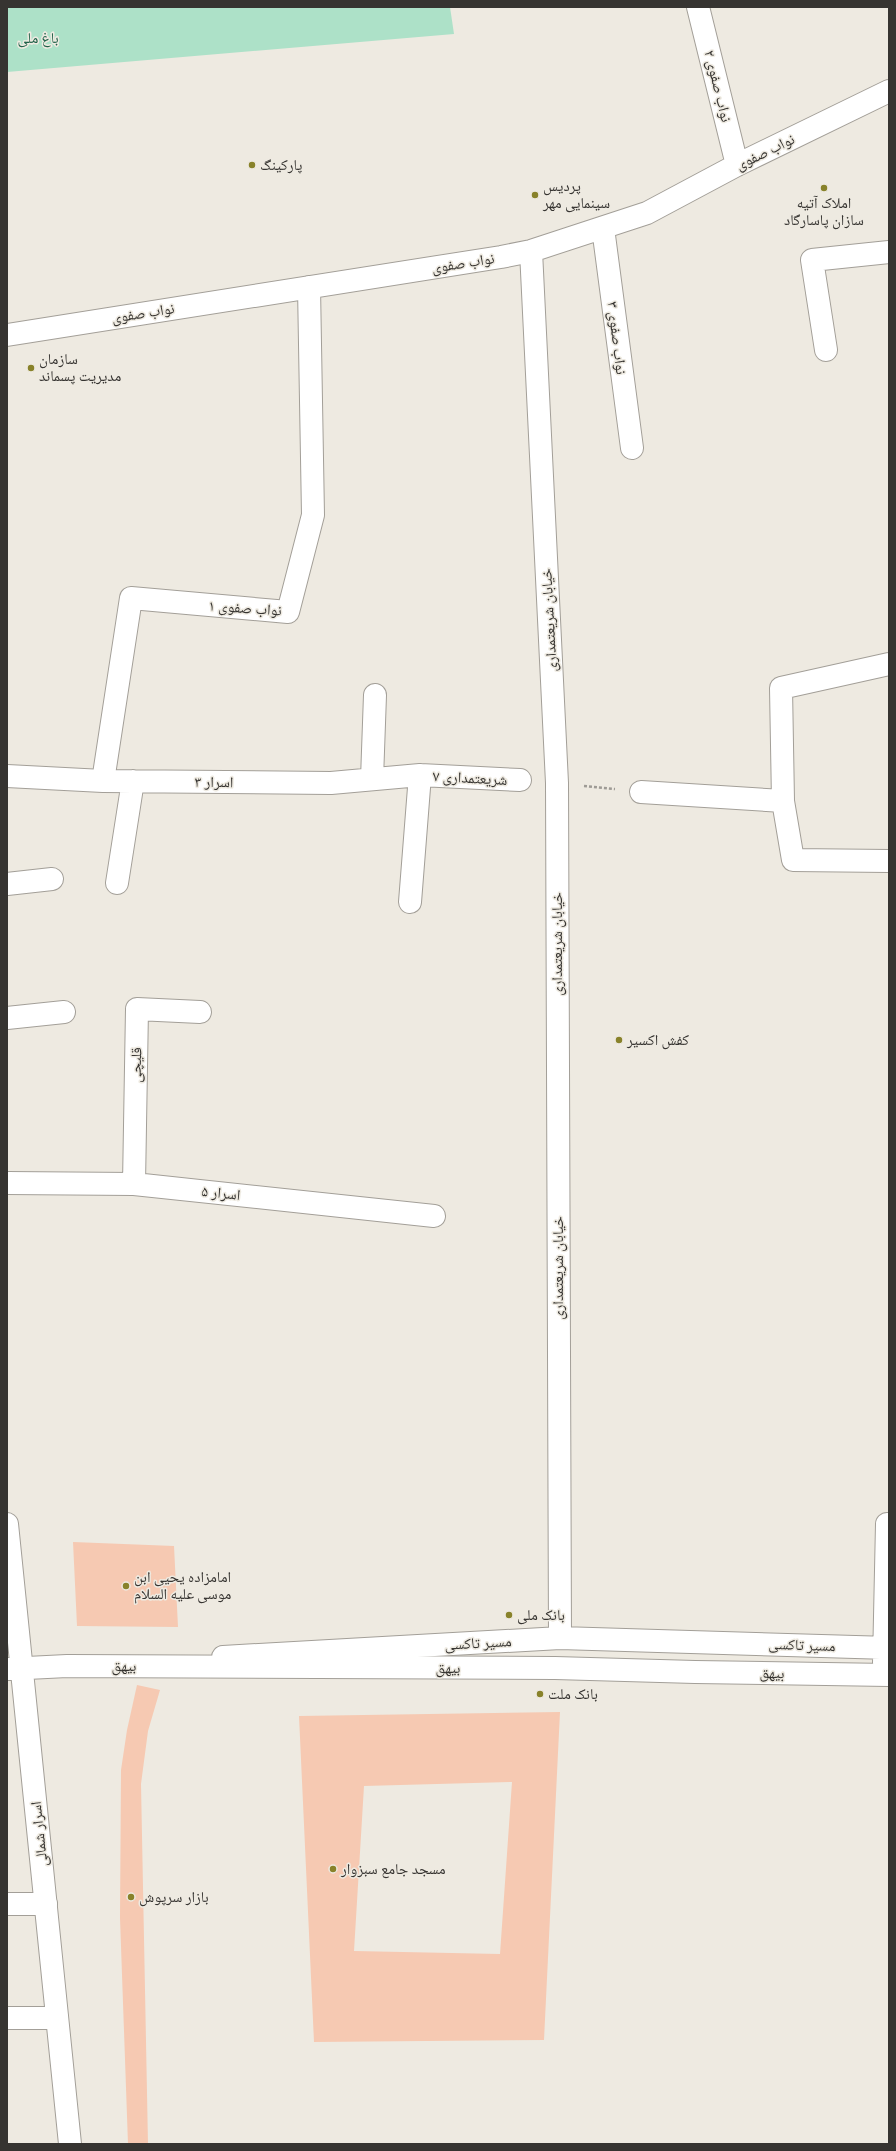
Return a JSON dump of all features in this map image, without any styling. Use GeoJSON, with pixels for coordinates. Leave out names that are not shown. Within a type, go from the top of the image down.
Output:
{"type":"FeatureCollection","features":[{"type":"Feature","properties":{"kind":"street","name":"نواب صفوی ۲"},"geometry":{"type":"LineString","coordinates":[[698,7],[737,165]]}},
{"type":"Feature","properties":{"kind":"street","name":"نواب صفوی"},"geometry":{"type":"LineString","coordinates":[[7,335],[531,251],[647,213],[737,165],[888,95]]}},
{"type":"Feature","properties":{"kind":"street","name":"نواب صفوی ۳"},"geometry":{"type":"LineString","coordinates":[[603,228],[632,448]]}},
{"type":"Feature","properties":{"kind":"street","name":"خیابان شریعتمداری"},"geometry":{"type":"LineString","coordinates":[[531,251],[557,783],[560,1638]]}},
{"type":"Feature","properties":{"kind":"street"},"geometry":{"type":"LineString","coordinates":[[826,350],[812,260],[889,252]]}},
{"type":"Feature","properties":{"kind":"street","name":"نواب صفوی ۱"},"geometry":{"type":"LineString","coordinates":[[103,781],[131,598],[288,612],[313,515],[309,287]]}},
{"type":"Feature","properties":{"kind":"street"},"geometry":{"type":"LineString","coordinates":[[889,664],[781,688],[783,801],[793,860],[889,862]]}},
{"type":"Feature","properties":{"kind":"street"},"geometry":{"type":"LineString","coordinates":[[372,779],[375,695]]}},
{"type":"Feature","properties":{"kind":"street"},"geometry":{"type":"LineString","coordinates":[[410,902],[420,775]]}},
{"type":"Feature","properties":{"kind":"street","name":"اسرار ۳"},"geometry":{"type":"LineString","coordinates":[[7,776],[103,781],[331,784],[420,775]]}},
{"type":"Feature","properties":{"kind":"street","name":"شریعتمداری ۷"},"geometry":{"type":"LineString","coordinates":[[420,775],[520,780]]}},
{"type":"Feature","properties":{"kind":"street"},"geometry":{"type":"LineString","coordinates":[[117,883],[133,781]]}},
{"type":"Feature","properties":{"kind":"street"},"geometry":{"type":"LineString","coordinates":[[641,792],[783,801]]}},
{"type":"Feature","properties":{"kind":"street"},"geometry":{"type":"LineString","coordinates":[[7,884],[52,879]]}},
{"type":"Feature","properties":{"kind":"street","name":"قلیچی"},"geometry":{"type":"LineString","coordinates":[[134,1184],[137,1009],[200,1012]]}},
{"type":"Feature","properties":{"kind":"street"},"geometry":{"type":"LineString","coordinates":[[7,1018],[64,1012]]}},
{"type":"Feature","properties":{"kind":"street","name":"اسرار ۵"},"geometry":{"type":"LineString","coordinates":[[7,1183],[134,1184],[434,1216]]}},
{"type":"Feature","properties":{"kind":"street","name":"اسرار شمالی"},"geometry":{"type":"LineString","coordinates":[[7,1524],[15,1669],[46,1904],[70,2144]]}},
{"type":"Feature","properties":{"kind":"street"},"geometry":{"type":"LineString","coordinates":[[887,1524],[887,1675]]}},
{"type":"Feature","properties":{"kind":"street","name":"مسیر تاکسی"},"geometry":{"type":"LineString","coordinates":[[67,1666],[560,1638],[887,1648]]}},
{"type":"Feature","properties":{"kind":"street","name":"بیهق"},"geometry":{"type":"LineString","coordinates":[[15,1669],[67,1666],[555,1668],[887,1675]]}},
{"type":"Feature","properties":{"kind":"street"},"geometry":{"type":"LineString","coordinates":[[7,1904],[46,1904]]}},
{"type":"Feature","properties":{"kind":"street"},"geometry":{"type":"LineString","coordinates":[[7,2018],[57,2018]]}},
{"type":"Feature","properties":{"kind":"path"},"geometry":{"type":"LineString","coordinates":[[557,783],[641,792]]}},
{"type":"Feature","properties":{"kind":"green space","name":"باغ ملی"},"geometry":{"type":"Polygon","coordinates":[[[7,7],[450,7],[454,34],[7,72],[7,7]]]}},
{"type":"Feature","properties":{"kind":"building","name":"امامزاده یحیی ابن موسی علیه السلام"},"geometry":{"type":"Polygon","coordinates":[[[73,1542],[174,1546],[178,1627],[77,1626],[73,1542]]]}},
{"type":"Feature","properties":{"kind":"building","name":"بازار سرپوش"},"geometry":{"type":"Polygon","coordinates":[[[137,1685],[160,1690],[148,1731],[141,1784],[148,2144],[128,2144],[120,1918],[121,1770],[127,1730],[137,1685]]]}},
{"type":"Feature","properties":{"kind":"building","name":"مسجد جامع سبزوار"},"geometry":{"type":"Polygon","coordinates":[[[560,1712],[544,2040],[314,2042],[299,1716],[560,1712]],[[512,1782],[364,1786],[354,1951],[500,1954],[512,1782]]]}},
{"type":"Feature","properties":{"kind":"place","name":"پارکینگ"},"geometry":{"type":"Point","coordinates":[252,165]}},
{"type":"Feature","properties":{"kind":"place","name":"املاک آتیه سازان پاسارگاد"},"geometry":{"type":"Point","coordinates":[824,188]}},
{"type":"Feature","properties":{"kind":"place","name":"پردیس سینمایی مهر"},"geometry":{"type":"Point","coordinates":[535,195]}},
{"type":"Feature","properties":{"kind":"place","name":"سازمان مدیریت پسماند"},"geometry":{"type":"Point","coordinates":[31,368]}},
{"type":"Feature","properties":{"kind":"place","name":"کفش اکسیر"},"geometry":{"type":"Point","coordinates":[619,1040]}},
{"type":"Feature","properties":{"kind":"place","name":"امامزاده یحیی ابن موسی علیه السلام"},"geometry":{"type":"Point","coordinates":[126,1586]}},
{"type":"Feature","properties":{"kind":"place","name":"بانک ملی"},"geometry":{"type":"Point","coordinates":[509,1615]}},
{"type":"Feature","properties":{"kind":"place","name":"بانک ملت"},"geometry":{"type":"Point","coordinates":[540,1694]}},
{"type":"Feature","properties":{"kind":"place","name":"مسجد جامع سبزوار"},"geometry":{"type":"Point","coordinates":[333,1869]}},
{"type":"Feature","properties":{"kind":"place","name":"بازار سرپوش"},"geometry":{"type":"Point","coordinates":[131,1897]}}]}
